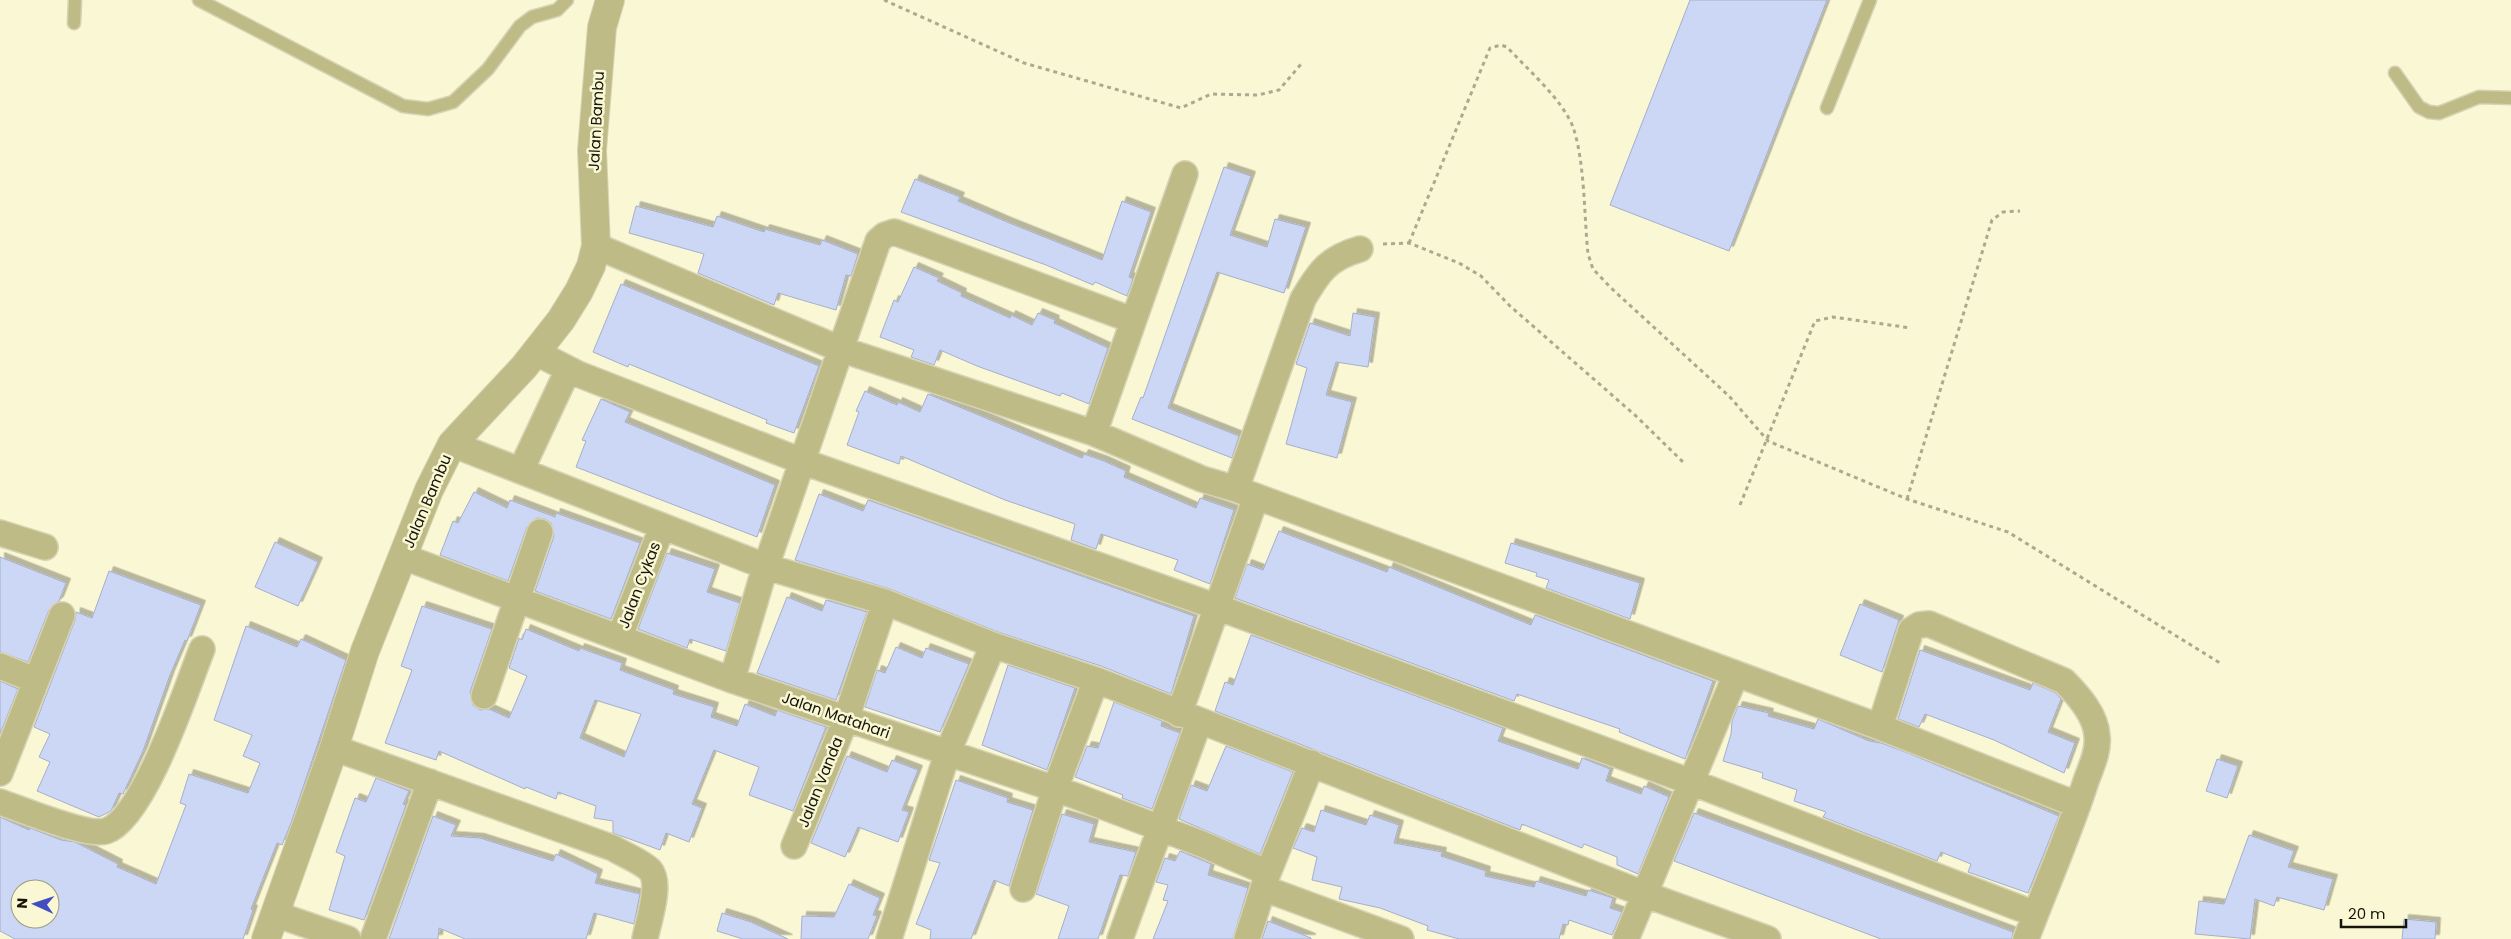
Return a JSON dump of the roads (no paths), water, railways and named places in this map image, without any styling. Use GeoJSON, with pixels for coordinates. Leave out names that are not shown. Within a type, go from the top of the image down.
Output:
{"type":"FeatureCollection","features":[{"type":"Feature","properties":{"kind":"street","name":"Jalan Bambu"},"geometry":{"type":"LineString","coordinates":[[266,939],[334,748],[365,651],[404,557],[429,490],[452,444],[535,352],[561,320],[579,291],[591,266],[596,246],[592,150],[602,26],[610,0]]}},
{"type":"Feature","properties":{"kind":"street"},"geometry":{"type":"LineString","coordinates":[[1094,433],[1132,320],[1185,174]]}},
{"type":"Feature","properties":{"kind":"street"},"geometry":{"type":"LineString","coordinates":[[732,680],[767,567],[878,241],[885,235],[894,232],[1132,320]]}},
{"type":"Feature","properties":{"kind":"street"},"geometry":{"type":"LineString","coordinates":[[596,246],[840,349],[1094,433],[1202,478],[1880,727],[2078,805]]}},
{"type":"Feature","properties":{"kind":"street"},"geometry":{"type":"LineString","coordinates":[[1120,939],[1160,830],[1246,493],[1302,299],[1319,272],[1341,254],[1360,249]]}},
{"type":"Feature","properties":{"kind":"street"},"geometry":{"type":"LineString","coordinates":[[535,352],[568,370],[804,462],[1216,607],[1691,782],[2035,914]]}},
{"type":"Feature","properties":{"kind":"street"},"geometry":{"type":"LineString","coordinates":[[521,470],[568,370]]}},
{"type":"Feature","properties":{"kind":"street"},"geometry":{"type":"LineString","coordinates":[[452,444],[521,470],[540,480],[767,567],[885,602],[993,646],[1096,680],[1189,718],[1312,763],[1644,894],[1768,939]]}},
{"type":"Feature","properties":{"kind":"street"},"geometry":{"type":"LineString","coordinates":[[0,532],[45,547]]}},
{"type":"Feature","properties":{"kind":"street"},"geometry":{"type":"LineString","coordinates":[[484,696],[540,532]]}},
{"type":"Feature","properties":{"kind":"street","name":"Jalan Cykas"},"geometry":{"type":"LineString","coordinates":[[620,636],[659,535]]}},
{"type":"Feature","properties":{"kind":"street","name":"Jalan Matahari"},"geometry":{"type":"LineString","coordinates":[[404,557],[620,636],[732,680],[1055,789],[1160,830],[1202,844],[1266,880],[1401,939]]}},
{"type":"Feature","properties":{"kind":"street","name":"Jalan Vanda"},"geometry":{"type":"LineString","coordinates":[[794,846],[846,718],[885,602]]}},
{"type":"Feature","properties":{"kind":"street"},"geometry":{"type":"LineString","coordinates":[[0,773],[62,614]]}},
{"type":"Feature","properties":{"kind":"street"},"geometry":{"type":"LineString","coordinates":[[1880,727],[1911,630],[1919,625],[1929,624],[2064,681],[2075,692],[2095,722],[2098,737],[2096,749],[2078,805],[2026,939]]}},
{"type":"Feature","properties":{"kind":"street"},"geometry":{"type":"LineString","coordinates":[[889,939],[947,754],[993,646]]}},
{"type":"Feature","properties":{"kind":"street"},"geometry":{"type":"LineString","coordinates":[[0,802],[85,831],[105,831],[119,823],[140,797],[155,768],[202,649]]}},
{"type":"Feature","properties":{"kind":"street"},"geometry":{"type":"LineString","coordinates":[[0,666],[35,680]]}},
{"type":"Feature","properties":{"kind":"street"},"geometry":{"type":"LineString","coordinates":[[1626,939],[1736,674]]}},
{"type":"Feature","properties":{"kind":"street"},"geometry":{"type":"LineString","coordinates":[[1023,889],[1055,789],[1096,680]]}},
{"type":"Feature","properties":{"kind":"street"},"geometry":{"type":"LineString","coordinates":[[334,748],[613,848],[649,869],[655,878],[656,888],[645,939]]}},
{"type":"Feature","properties":{"kind":"street"},"geometry":{"type":"LineString","coordinates":[[1247,939],[1266,880],[1312,763]]}},
{"type":"Feature","properties":{"kind":"street"},"geometry":{"type":"LineString","coordinates":[[373,939],[430,782]]}},
{"type":"Feature","properties":{"kind":"street"},"geometry":{"type":"LineString","coordinates":[[275,914],[348,939]]}},
{"type":"Feature","properties":{"kind":"lane"},"geometry":{"type":"LineString","coordinates":[[74,23],[75,0]]}},
{"type":"Feature","properties":{"kind":"lane"},"geometry":{"type":"LineString","coordinates":[[199,0],[402,106],[428,109],[453,102],[488,69],[520,26],[532,17],[557,10],[567,0]]}},
{"type":"Feature","properties":{"kind":"lane"},"geometry":{"type":"LineString","coordinates":[[1827,108],[1870,0]]}},
{"type":"Feature","properties":{"kind":"lane"},"geometry":{"type":"LineString","coordinates":[[2396,73],[2419,107],[2428,112],[2439,113],[2479,97],[2511,98]]}}]}
